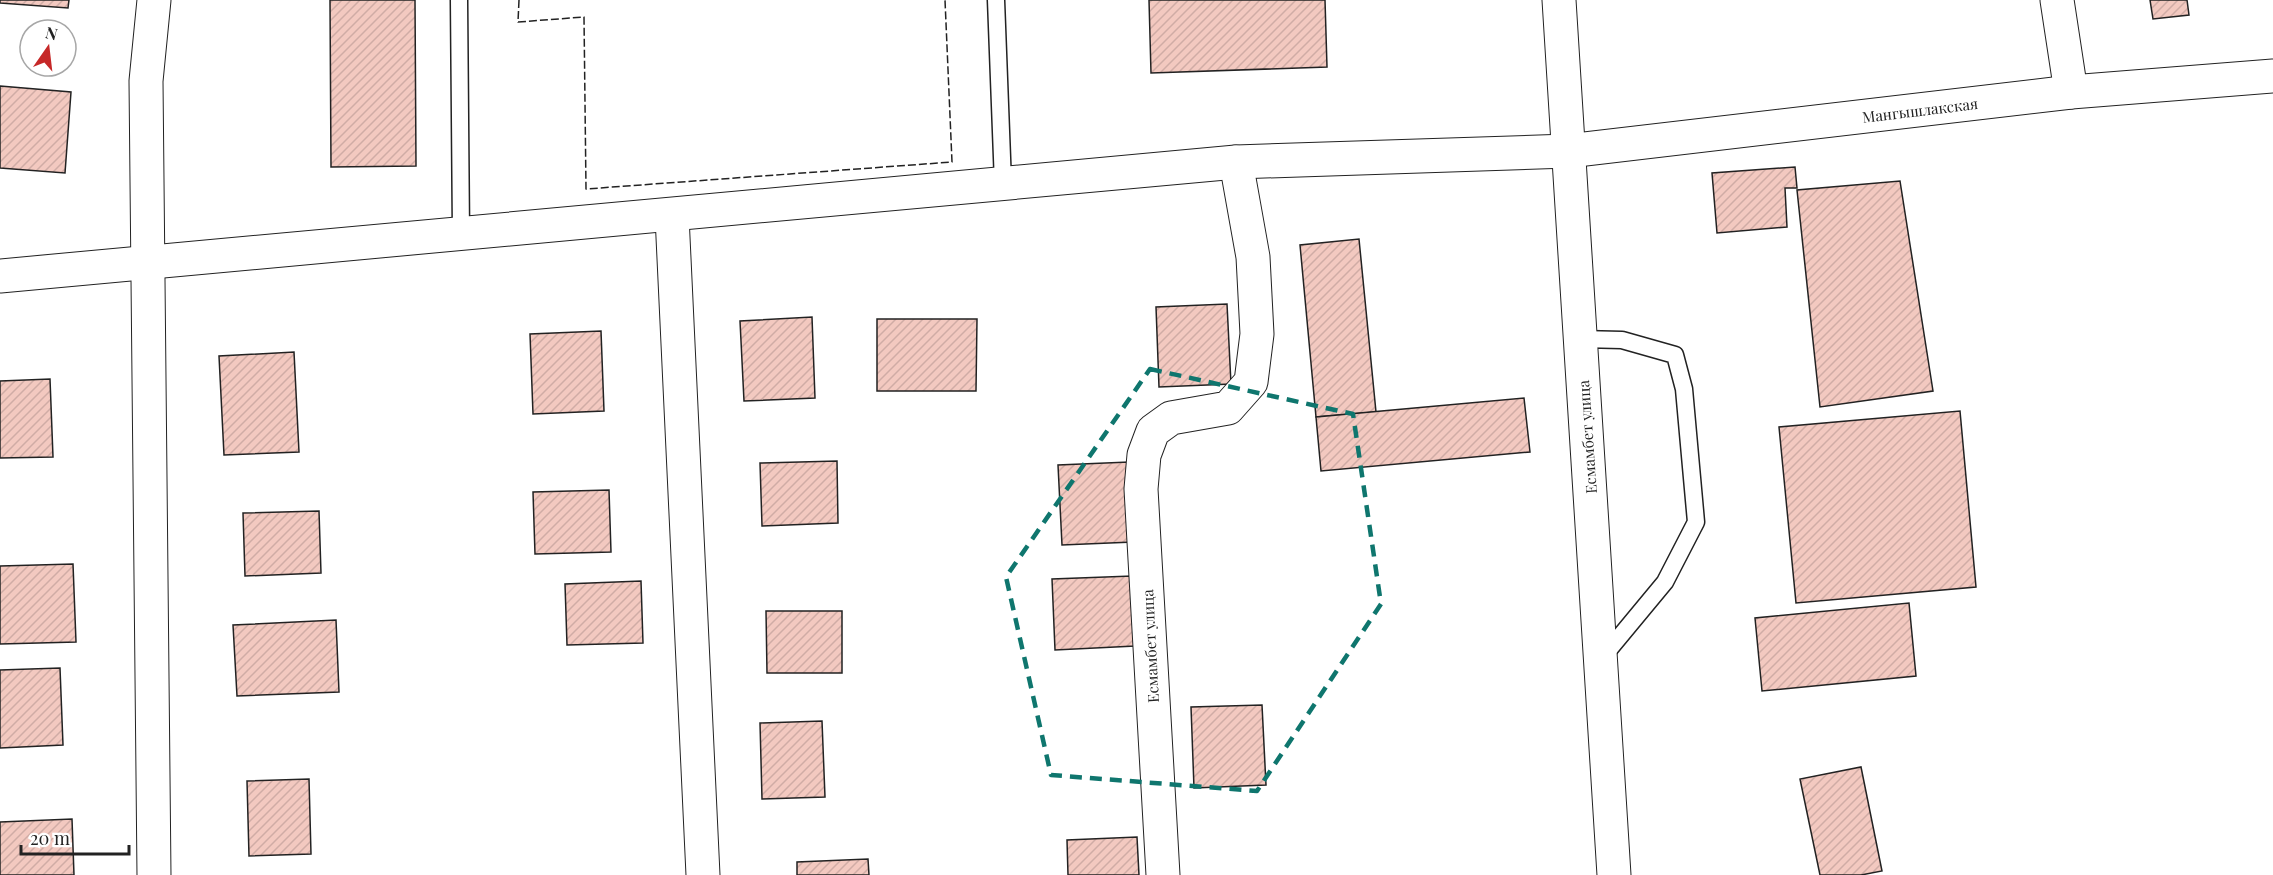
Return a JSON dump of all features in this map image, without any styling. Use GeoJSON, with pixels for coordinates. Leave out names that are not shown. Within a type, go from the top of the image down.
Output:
{"type":"FeatureCollection","features":[{"type":"Feature","properties":{"kind":"street"},"geometry":{"type":"LineString","coordinates":[[154,0],[146,81],[154,875]]}},
{"type":"Feature","properties":{"kind":"street","name":"Есмамбет улица"},"geometry":{"type":"LineString","coordinates":[[1559,0],[1614,875]]}},
{"type":"Feature","properties":{"kind":"street"},"geometry":{"type":"LineString","coordinates":[[2057,0],[2071,92]]}},
{"type":"Feature","properties":{"kind":"street","name":"Мангышлакская"},"geometry":{"type":"LineString","coordinates":[[0,276],[672,216],[1236,162],[1568,150],[2071,92],[2273,76]]}},
{"type":"Feature","properties":{"kind":"street","name":"Есмамбет улица"},"geometry":{"type":"LineString","coordinates":[[1163,875],[1141,489],[1144,455],[1153,431],[1171,418],[1228,408],[1251,382],[1257,334],[1253,257],[1236,162]]}},
{"type":"Feature","properties":{"kind":"street"},"geometry":{"type":"LineString","coordinates":[[672,216],[703,875]]}},
{"type":"Feature","properties":{"kind":"lane"},"geometry":{"type":"LineString","coordinates":[[459,0],[461,234]]}},
{"type":"Feature","properties":{"kind":"lane"},"geometry":{"type":"LineString","coordinates":[[996,0],[1003,184]]}},
{"type":"Feature","properties":{"kind":"lane"},"geometry":{"type":"LineString","coordinates":[[1580,339],[1622,340],[1675,355],[1684,389],[1696,522],[1665,582],[1601,660]]}},
{"type":"Feature","properties":{"kind":"highlighted area"},"geometry":{"type":"Polygon","coordinates":[[[1150,369],[1353,414],[1381,604],[1257,791],[1051,775],[1006,577],[1150,369]]]}},
{"type":"Feature","properties":{"kind":"building"},"geometry":{"type":"Polygon","coordinates":[[[0,0],[69,0],[68,8],[0,3],[0,0]]]}},
{"type":"Feature","properties":{"kind":"building"},"geometry":{"type":"Polygon","coordinates":[[[330,0],[415,0],[416,166],[331,167],[330,0]]]}},
{"type":"Feature","properties":{"kind":"building"},"geometry":{"type":"Polygon","coordinates":[[[1149,0],[1325,0],[1327,67],[1151,73],[1149,0]]]}},
{"type":"Feature","properties":{"kind":"building"},"geometry":{"type":"Polygon","coordinates":[[[2150,0],[2187,0],[2189,15],[2153,19],[2150,0]]]}},
{"type":"Feature","properties":{"kind":"building"},"geometry":{"type":"Polygon","coordinates":[[[0,86],[71,92],[65,173],[0,168],[0,86]]]}},
{"type":"Feature","properties":{"kind":"building"},"geometry":{"type":"Polygon","coordinates":[[[1795,167],[1797,188],[1785,188],[1787,227],[1717,233],[1712,173],[1795,167]]]}},
{"type":"Feature","properties":{"kind":"building"},"geometry":{"type":"Polygon","coordinates":[[[1900,181],[1933,391],[1820,407],[1797,190],[1900,181]]]}},
{"type":"Feature","properties":{"kind":"building"},"geometry":{"type":"Polygon","coordinates":[[[1359,239],[1376,412],[1316,417],[1300,245],[1359,239]]]}},
{"type":"Feature","properties":{"kind":"building"},"geometry":{"type":"Polygon","coordinates":[[[1227,304],[1231,384],[1159,387],[1156,307],[1227,304]]]}},
{"type":"Feature","properties":{"kind":"building"},"geometry":{"type":"Polygon","coordinates":[[[812,317],[815,398],[744,401],[740,321],[812,317]]]}},
{"type":"Feature","properties":{"kind":"building"},"geometry":{"type":"Polygon","coordinates":[[[877,319],[977,319],[976,391],[877,391],[877,319]]]}},
{"type":"Feature","properties":{"kind":"building"},"geometry":{"type":"Polygon","coordinates":[[[601,331],[604,411],[533,414],[530,334],[601,331]]]}},
{"type":"Feature","properties":{"kind":"building"},"geometry":{"type":"Polygon","coordinates":[[[294,352],[299,452],[224,455],[219,356],[294,352]]]}},
{"type":"Feature","properties":{"kind":"building"},"geometry":{"type":"Polygon","coordinates":[[[50,379],[53,457],[0,458],[0,381],[50,379]]]}},
{"type":"Feature","properties":{"kind":"building"},"geometry":{"type":"Polygon","coordinates":[[[1524,398],[1530,452],[1321,471],[1316,417],[1524,398]]]}},
{"type":"Feature","properties":{"kind":"building"},"geometry":{"type":"Polygon","coordinates":[[[1960,411],[1976,587],[1796,603],[1779,427],[1960,411]]]}},
{"type":"Feature","properties":{"kind":"building"},"geometry":{"type":"Polygon","coordinates":[[[837,461],[838,523],[762,526],[760,463],[837,461]]]}},
{"type":"Feature","properties":{"kind":"building"},"geometry":{"type":"Polygon","coordinates":[[[1129,462],[1133,542],[1062,545],[1058,465],[1129,462]]]}},
{"type":"Feature","properties":{"kind":"building"},"geometry":{"type":"Polygon","coordinates":[[[609,490],[611,552],[535,554],[533,492],[609,490]]]}},
{"type":"Feature","properties":{"kind":"building"},"geometry":{"type":"Polygon","coordinates":[[[319,511],[321,573],[245,576],[243,513],[319,511]]]}},
{"type":"Feature","properties":{"kind":"building"},"geometry":{"type":"Polygon","coordinates":[[[73,564],[76,642],[0,644],[0,566],[73,564]]]}},
{"type":"Feature","properties":{"kind":"building"},"geometry":{"type":"Polygon","coordinates":[[[1132,576],[1135,646],[1055,650],[1052,579],[1132,576]]]}},
{"type":"Feature","properties":{"kind":"building"},"geometry":{"type":"Polygon","coordinates":[[[641,581],[643,643],[567,645],[565,584],[641,581]]]}},
{"type":"Feature","properties":{"kind":"building"},"geometry":{"type":"Polygon","coordinates":[[[1909,603],[1916,676],[1762,691],[1755,618],[1909,603]]]}},
{"type":"Feature","properties":{"kind":"building"},"geometry":{"type":"Polygon","coordinates":[[[766,611],[842,611],[842,673],[767,673],[766,611]]]}},
{"type":"Feature","properties":{"kind":"building"},"geometry":{"type":"Polygon","coordinates":[[[336,620],[339,692],[237,696],[233,625],[336,620]]]}},
{"type":"Feature","properties":{"kind":"building"},"geometry":{"type":"Polygon","coordinates":[[[60,668],[63,745],[0,748],[0,670],[60,668]]]}},
{"type":"Feature","properties":{"kind":"building"},"geometry":{"type":"Polygon","coordinates":[[[1262,705],[1266,785],[1194,788],[1191,707],[1262,705]]]}},
{"type":"Feature","properties":{"kind":"building"},"geometry":{"type":"Polygon","coordinates":[[[822,721],[825,797],[762,799],[760,723],[822,721]]]}},
{"type":"Feature","properties":{"kind":"building"},"geometry":{"type":"Polygon","coordinates":[[[1861,767],[1882,871],[1861,875],[1820,875],[1800,779],[1861,767]]]}},
{"type":"Feature","properties":{"kind":"building"},"geometry":{"type":"Polygon","coordinates":[[[309,779],[311,854],[249,856],[247,781],[309,779]]]}},
{"type":"Feature","properties":{"kind":"building"},"geometry":{"type":"Polygon","coordinates":[[[72,819],[74,875],[0,875],[0,822],[72,819]]]}},
{"type":"Feature","properties":{"kind":"building"},"geometry":{"type":"Polygon","coordinates":[[[1137,837],[1139,875],[1068,875],[1067,840],[1137,837]]]}},
{"type":"Feature","properties":{"kind":"building"},"geometry":{"type":"Polygon","coordinates":[[[868,859],[869,875],[797,875],[797,862],[868,859]]]}},
{"type":"Feature","properties":{"kind":"fence"},"geometry":{"type":"LineString","coordinates":[[519,0],[518,22],[584,17],[586,189],[952,162],[945,0]]}}]}
